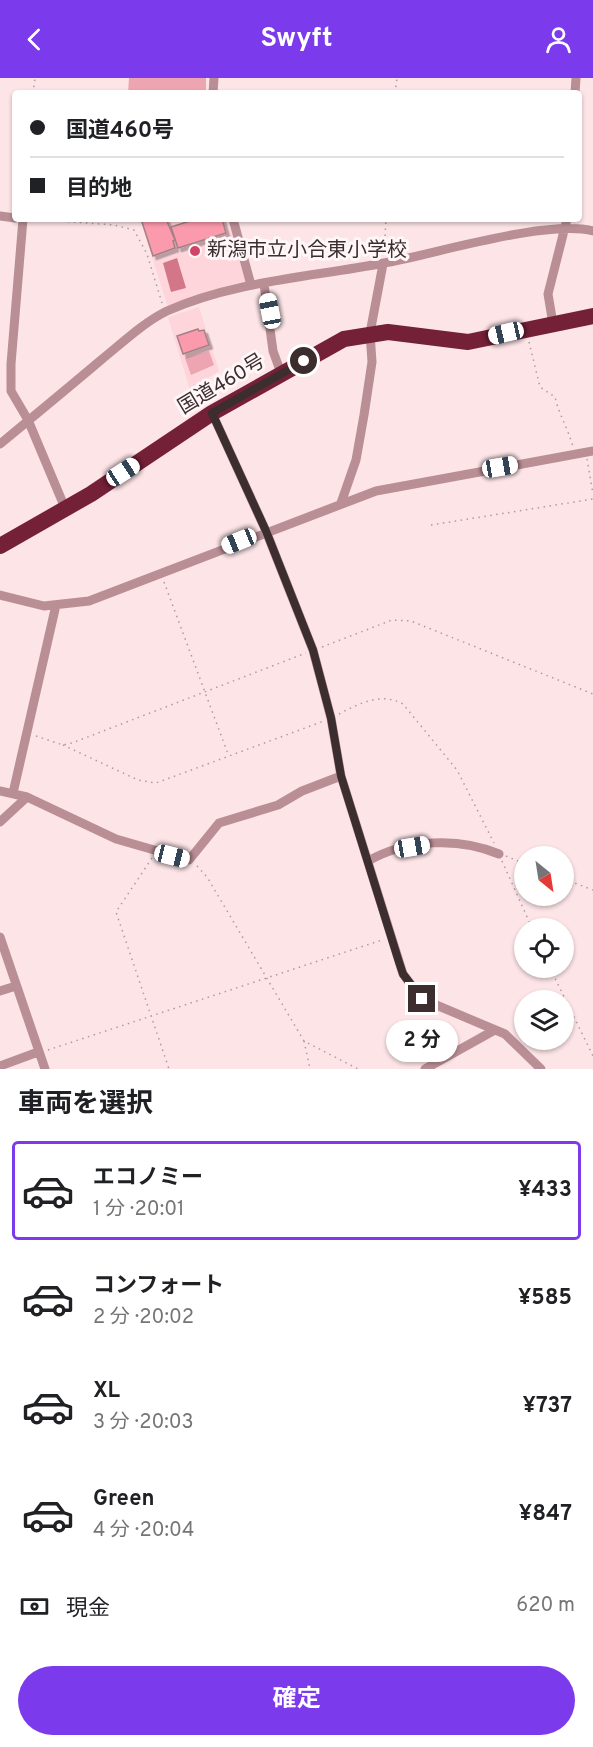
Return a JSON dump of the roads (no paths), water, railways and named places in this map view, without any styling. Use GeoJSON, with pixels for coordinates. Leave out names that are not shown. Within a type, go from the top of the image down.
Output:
{"type":"FeatureCollection","features":[{"type":"Feature","properties":{"kind":"highway","name":"国道460号"},"geometry":{"type":"LineString","coordinates":[[0,546],[65,508],[212,413],[344,339],[370,333],[388,332],[468,342],[525,328],[593,316]]}},
{"type":"Feature","properties":{"kind":"street"},"geometry":{"type":"LineString","coordinates":[[26,222],[11,364],[11,391],[28,420],[65,508]]}},
{"type":"Feature","properties":{"kind":"street"},"geometry":{"type":"LineString","coordinates":[[234,222],[251,285]]}},
{"type":"Feature","properties":{"kind":"street"},"geometry":{"type":"LineString","coordinates":[[0,444],[120,345],[165,312],[251,285],[383,264],[567,223],[593,231]]}},
{"type":"Feature","properties":{"kind":"street"},"geometry":{"type":"LineString","coordinates":[[553,324],[548,294],[567,223]]}},
{"type":"Feature","properties":{"kind":"street"},"geometry":{"type":"LineString","coordinates":[[341,503],[356,460],[364,415],[372,362],[370,333],[383,264]]}},
{"type":"Feature","properties":{"kind":"street"},"geometry":{"type":"LineString","coordinates":[[264,284],[273,351],[281,373]]}},
{"type":"Feature","properties":{"kind":"street"},"geometry":{"type":"LineString","coordinates":[[212,413],[266,531],[313,650],[331,718],[341,776],[403,974],[422,999],[493,1031],[505,1034],[541,1069]]}},
{"type":"Feature","properties":{"kind":"street"},"geometry":{"type":"LineString","coordinates":[[0,595],[44,606],[88,601],[341,503],[411,483],[590,451]]}},
{"type":"Feature","properties":{"kind":"street"},"geometry":{"type":"LineString","coordinates":[[13,793],[56,605]]}},
{"type":"Feature","properties":{"kind":"street"},"geometry":{"type":"LineString","coordinates":[[0,790],[27,797],[108,836],[189,860],[219,823],[278,805],[302,791],[341,776]]}},
{"type":"Feature","properties":{"kind":"street"},"geometry":{"type":"LineString","coordinates":[[0,822],[27,797]]}},
{"type":"Feature","properties":{"kind":"street"},"geometry":{"type":"LineString","coordinates":[[368,861],[395,850],[450,842],[476,844],[499,854]]}},
{"type":"Feature","properties":{"kind":"street"},"geometry":{"type":"LineString","coordinates":[[0,937],[45,1069]]}},
{"type":"Feature","properties":{"kind":"street"},"geometry":{"type":"LineString","coordinates":[[0,991],[16,986]]}},
{"type":"Feature","properties":{"kind":"street"},"geometry":{"type":"LineString","coordinates":[[426,1069],[493,1031]]}},
{"type":"Feature","properties":{"kind":"street"},"geometry":{"type":"LineString","coordinates":[[0,1066],[38,1052]]}},
{"type":"Feature","properties":{"kind":"place","name":"新潟市立小合東小学校"},"geometry":{"type":"Point","coordinates":[195,251]}}]}
